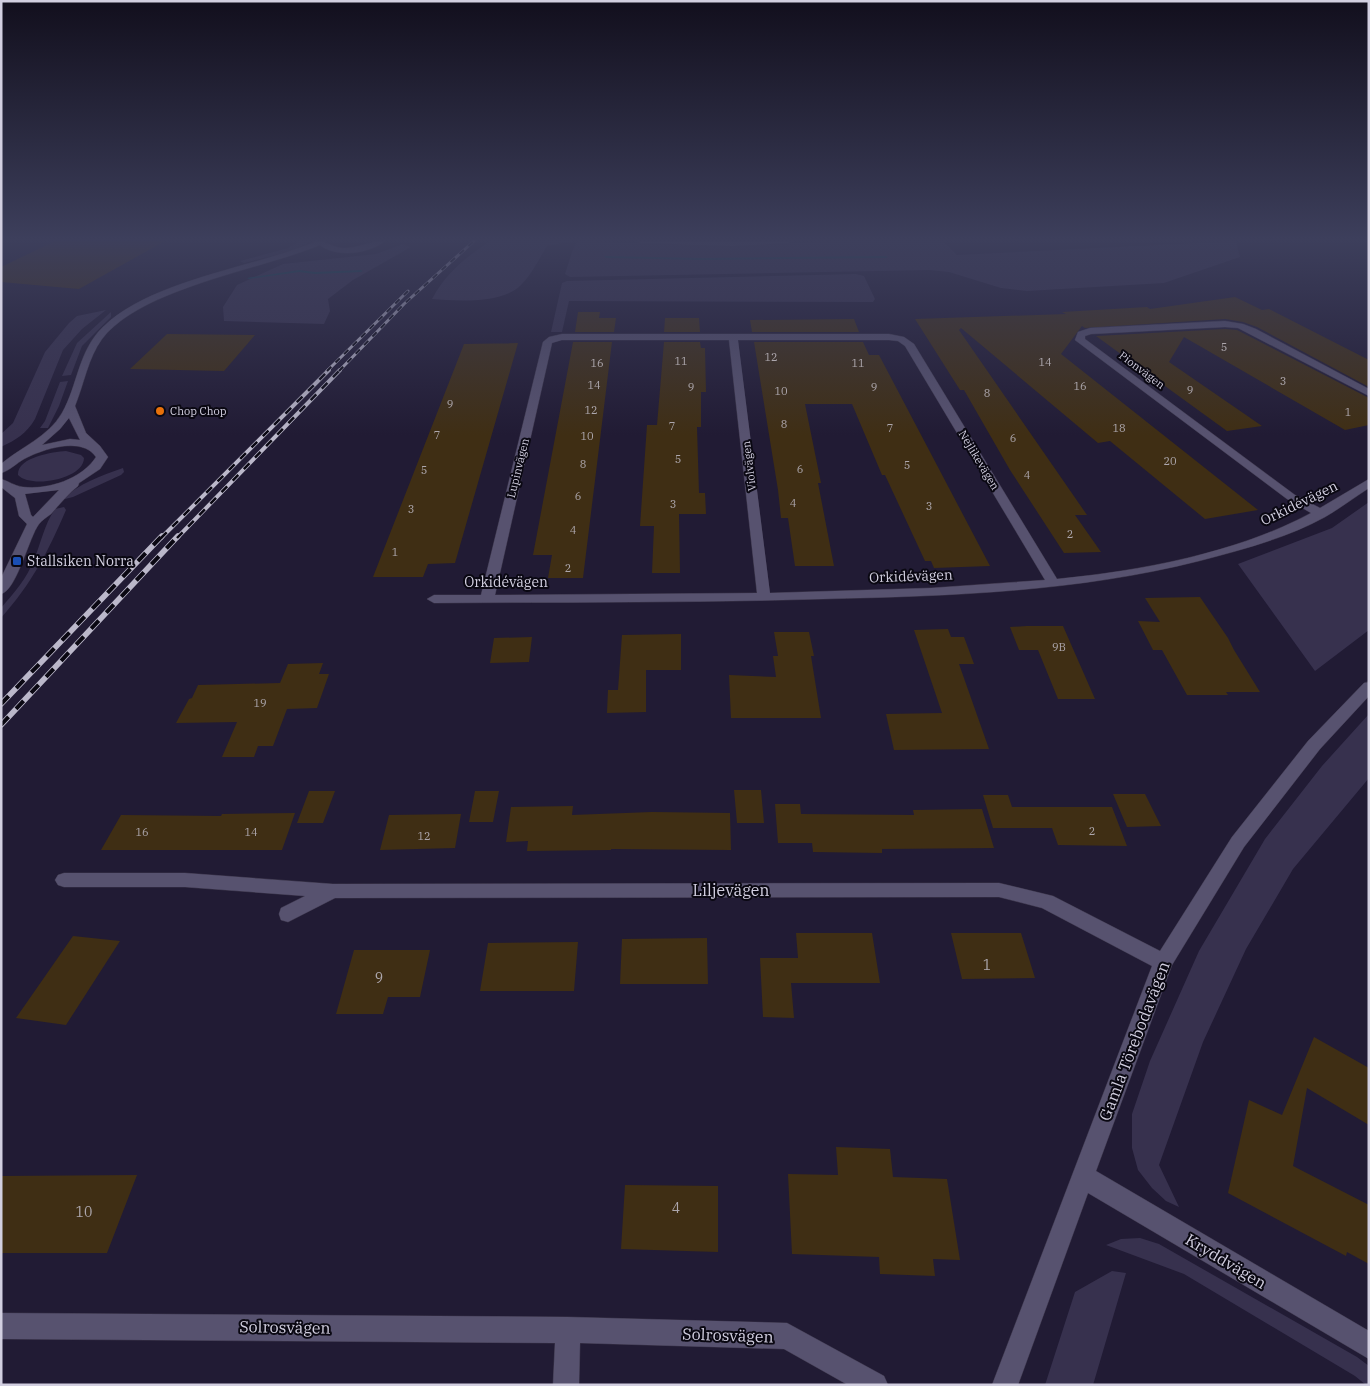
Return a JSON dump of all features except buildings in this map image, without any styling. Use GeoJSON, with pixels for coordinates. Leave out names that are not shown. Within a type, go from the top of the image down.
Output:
{"type":"FeatureCollection","features":[{"type":"Feature","properties":{"kind":"street"},"geometry":{"type":"LineString","coordinates":[[1,470],[44,440],[71,406],[89,352],[106,329],[140,306]]}},
{"type":"Feature","properties":{"kind":"street","name":"Pionvägen"},"geometry":{"type":"LineString","coordinates":[[1322,514],[1283,492],[1080,340],[1080,334],[1090,331],[1225,324],[1240,326],[1369,394]]}},
{"type":"Feature","properties":{"kind":"street","name":"Lupinvägen"},"geometry":{"type":"LineString","coordinates":[[487,599],[548,343],[552,338],[733,336]]}},
{"type":"Feature","properties":{"kind":"street","name":"Nejlikevägen"},"geometry":{"type":"LineString","coordinates":[[733,336],[889,336],[901,339],[909,344],[1054,584]]}},
{"type":"Feature","properties":{"kind":"street","name":"Violvägen"},"geometry":{"type":"LineString","coordinates":[[733,336],[764,596]]}},
{"type":"Feature","properties":{"kind":"street"},"geometry":{"type":"LineString","coordinates":[[1,590],[18,561],[33,523],[46,512],[61,494],[94,469],[102,457],[100,452],[82,438],[71,406]]}},
{"type":"Feature","properties":{"kind":"street"},"geometry":{"type":"LineString","coordinates":[[21,455],[59,445],[80,444],[92,446]]}},
{"type":"Feature","properties":{"kind":"street"},"geometry":{"type":"LineString","coordinates":[[5,485],[36,490],[68,483],[83,477]]}},
{"type":"Feature","properties":{"kind":"street","name":"Orkidévägen"},"geometry":{"type":"LineString","coordinates":[[434,599],[764,596],[966,591],[1054,584],[1122,575],[1170,566],[1275,535],[1322,514],[1343,502],[1369,482]]}},
{"type":"Feature","properties":{"kind":"street"},"geometry":{"type":"LineString","coordinates":[[5,485],[21,497],[25,516],[33,523]]}},
{"type":"Feature","properties":{"kind":"street","name":"Gamla Törebodavägen"},"geometry":{"type":"LineString","coordinates":[[1005,1385],[1163,962],[1238,842],[1314,745],[1369,688]]}},
{"type":"Feature","properties":{"kind":"street"},"geometry":{"type":"LineString","coordinates":[[64,880],[195,881],[333,891]]}},
{"type":"Feature","properties":{"kind":"street","name":"Liljevägen"},"geometry":{"type":"LineString","coordinates":[[288,914],[333,891],[999,890],[1046,901],[1163,962]]}},
{"type":"Feature","properties":{"kind":"street","name":"Kryddvägen"},"geometry":{"type":"LineString","coordinates":[[1082,1176],[1369,1346]]}},
{"type":"Feature","properties":{"kind":"street","name":"Solrosvägen"},"geometry":{"type":"LineString","coordinates":[[1,1326],[568,1330],[787,1336],[875,1385]]}},
{"type":"Feature","properties":{"kind":"street"},"geometry":{"type":"LineString","coordinates":[[566,1385],[568,1330]]}},
{"type":"Feature","properties":{"kind":"shaded area"},"geometry":{"type":"Polygon","coordinates":[[[329,306],[330,311],[324,324],[224,321],[223,307],[329,306]]]}},
{"type":"Feature","properties":{"kind":"shaded area"},"geometry":{"type":"Polygon","coordinates":[[[557,306],[568,306],[562,332],[551,332],[557,306]]]}},
{"type":"Feature","properties":{"kind":"shaded area"},"geometry":{"type":"Polygon","coordinates":[[[106,310],[82,329],[63,350],[32,424],[21,436],[1,447],[1,434],[13,423],[45,352],[77,316],[106,310]]]}},
{"type":"Feature","properties":{"kind":"shaded area"},"geometry":{"type":"Polygon","coordinates":[[[111,312],[111,317],[82,346],[71,375],[62,376],[77,343],[111,312]]]}},
{"type":"Feature","properties":{"kind":"shaded area"},"geometry":{"type":"Polygon","coordinates":[[[68,381],[59,406],[48,428],[40,428],[45,421],[60,382],[68,381]]]}},
{"type":"Feature","properties":{"kind":"shaded area"},"geometry":{"type":"Polygon","coordinates":[[[66,451],[81,455],[84,458],[82,465],[67,476],[56,480],[34,481],[18,475],[19,469],[29,460],[45,454],[66,451]]]}},
{"type":"Feature","properties":{"kind":"shaded area"},"geometry":{"type":"Polygon","coordinates":[[[123,468],[124,472],[121,475],[73,497],[61,500],[98,477],[123,468]]]}},
{"type":"Feature","properties":{"kind":"shaded area"},"geometry":{"type":"Polygon","coordinates":[[[1369,502],[1369,630],[1315,671],[1238,564],[1332,528],[1369,502]]]}},
{"type":"Feature","properties":{"kind":"shaded area"},"geometry":{"type":"Polygon","coordinates":[[[64,507],[66,510],[53,540],[38,567],[22,592],[1,618],[1,608],[20,585],[31,567],[51,515],[55,509],[64,507]]]}},
{"type":"Feature","properties":{"kind":"shaded area"},"geometry":{"type":"Polygon","coordinates":[[[1369,714],[1369,778],[1293,869],[1246,949],[1203,1042],[1159,1165],[1179,1207],[1166,1201],[1152,1188],[1138,1170],[1132,1148],[1132,1114],[1150,1061],[1199,951],[1265,839],[1322,766],[1369,714]]]}},
{"type":"Feature","properties":{"kind":"shaded area"},"geometry":{"type":"Polygon","coordinates":[[[1140,1238],[1159,1244],[1357,1357],[1369,1366],[1369,1385],[1366,1385],[1355,1376],[1184,1274],[1106,1245],[1121,1239],[1140,1238]]]}},
{"type":"Feature","properties":{"kind":"shaded area"},"geometry":{"type":"Polygon","coordinates":[[[1112,1271],[1126,1273],[1093,1385],[1045,1385],[1075,1292],[1112,1271]]]}},
{"type":"Feature","properties":{"kind":"railway"},"geometry":{"type":"LineString","coordinates":[[327,371],[393,306]]}},
{"type":"Feature","properties":{"kind":"railway"},"geometry":{"type":"LineString","coordinates":[[339,371],[402,306]]}},
{"type":"Feature","properties":{"kind":"railway"},"geometry":{"type":"LineString","coordinates":[[161,538],[329,370]]}},
{"type":"Feature","properties":{"kind":"railway"},"geometry":{"type":"LineString","coordinates":[[177,538],[340,370]]}},
{"type":"Feature","properties":{"kind":"railway"},"geometry":{"type":"LineString","coordinates":[[1,704],[162,536]]}},
{"type":"Feature","properties":{"kind":"railway"},"geometry":{"type":"LineString","coordinates":[[1,725],[178,536]]}},
{"type":"Feature","properties":{"kind":"place","name":"Chop Chop"},"geometry":{"type":"Point","coordinates":[160,411]}},
{"type":"Feature","properties":{"kind":"place","name":"Stallsiken Norra"},"geometry":{"type":"Point","coordinates":[17,561]}}]}
